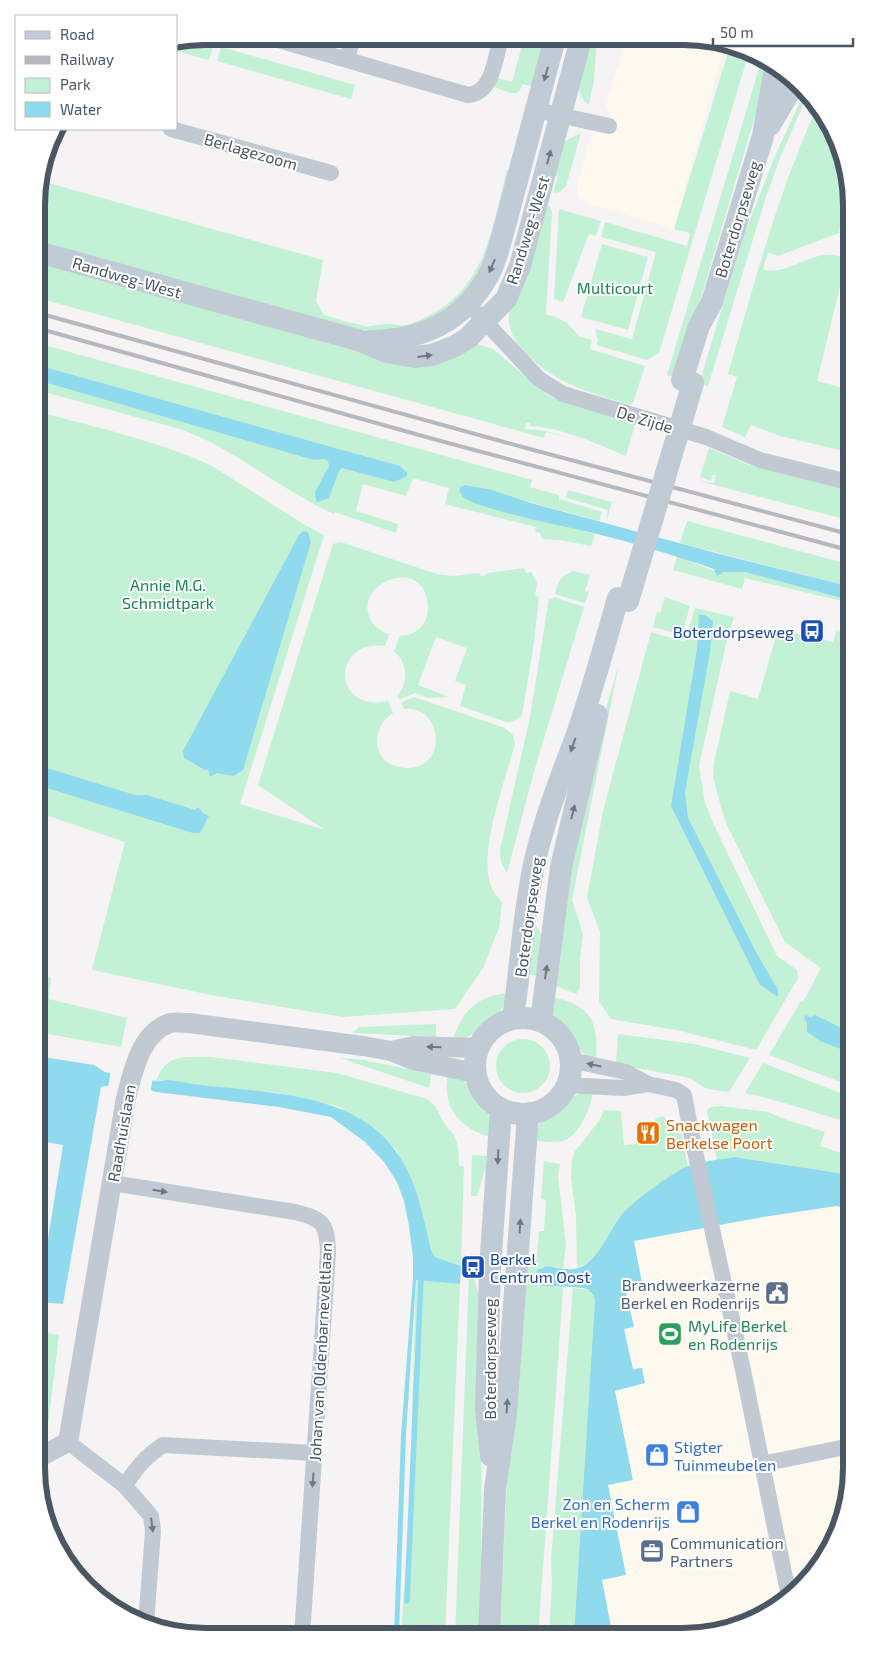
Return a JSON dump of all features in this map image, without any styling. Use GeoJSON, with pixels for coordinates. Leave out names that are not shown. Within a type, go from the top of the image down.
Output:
{"type":"FeatureCollection","features":[{"type":"Feature","properties":{"kind":"main road","name":"Randweg-West"},"geometry":{"type":"LineString","coordinates":[[361,341],[397,340],[426,332],[468,305],[488,276],[498,253],[553,45]]}},
{"type":"Feature","properties":{"kind":"main road","name":"Randweg-West"},"geometry":{"type":"LineString","coordinates":[[45,254],[361,341],[387,352],[414,357],[432,355],[456,346],[486,322],[506,299],[520,266],[579,45]]}},
{"type":"Feature","properties":{"kind":"main road","name":"Boterdorpseweg"},"geometry":{"type":"LineString","coordinates":[[513,1018],[527,906],[544,825],[623,599],[688,382],[709,331],[712,302],[763,136],[774,74]]}},
{"type":"Feature","properties":{"kind":"main road","name":"Boterdorpseweg"},"geometry":{"type":"LineString","coordinates":[[763,136],[792,88]]}},
{"type":"Feature","properties":{"kind":"main road","name":"Boterdorpseweg"},"geometry":{"type":"LineString","coordinates":[[540,1021],[561,867],[623,599]]}},
{"type":"Feature","properties":{"kind":"main road"},"geometry":{"type":"LineString","coordinates":[[513,1018],[527,1018],[540,1021],[551,1027],[566,1044],[570,1060],[570,1073],[567,1085],[551,1104],[536,1112],[528,1114],[514,1113],[501,1109],[484,1095],[478,1084],[475,1061],[478,1048],[492,1028],[502,1022],[513,1018]]}},
{"type":"Feature","properties":{"kind":"main road","name":"Boterdorpseweg"},"geometry":{"type":"LineString","coordinates":[[490,1628],[494,1489],[486,1410],[490,1269],[501,1109]]}},
{"type":"Feature","properties":{"kind":"main road","name":"Boterdorpseweg"},"geometry":{"type":"LineString","coordinates":[[494,1489],[506,1414],[528,1114]]}},
{"type":"Feature","properties":{"kind":"street"},"geometry":{"type":"LineString","coordinates":[[297,45],[468,95],[481,91],[489,79],[499,45]]}},
{"type":"Feature","properties":{"kind":"street"},"geometry":{"type":"LineString","coordinates":[[347,59],[351,45]]}},
{"type":"Feature","properties":{"kind":"street"},"geometry":{"type":"LineString","coordinates":[[536,110],[609,126]]}},
{"type":"Feature","properties":{"kind":"street","name":"Berlagezoom"},"geometry":{"type":"LineString","coordinates":[[175,130],[331,173]]}},
{"type":"Feature","properties":{"kind":"street","name":"De Zijde"},"geometry":{"type":"LineString","coordinates":[[468,305],[539,379],[563,394],[706,438],[760,460],[843,482]]}},
{"type":"Feature","properties":{"kind":"street","name":"Raadhuislaan"},"geometry":{"type":"LineString","coordinates":[[68,1442],[126,1098],[138,1056],[158,1028],[172,1023],[189,1023],[391,1051],[413,1060],[475,1072]]}},
{"type":"Feature","properties":{"kind":"street","name":"Raadhuislaan"},"geometry":{"type":"LineString","coordinates":[[391,1051],[414,1046],[478,1048]]}},
{"type":"Feature","properties":{"kind":"street"},"geometry":{"type":"LineString","coordinates":[[570,1060],[626,1072],[648,1084],[676,1090],[684,1095],[787,1589]]}},
{"type":"Feature","properties":{"kind":"street"},"geometry":{"type":"LineString","coordinates":[[567,1085],[622,1088],[648,1084]]}},
{"type":"Feature","properties":{"kind":"street","name":"Johan van Oldenbarneveltlaan"},"geometry":{"type":"LineString","coordinates":[[112,1183],[295,1212],[312,1216],[322,1223],[327,1236],[328,1254],[303,1628]]}},
{"type":"Feature","properties":{"kind":"street"},"geometry":{"type":"LineString","coordinates":[[45,1454],[68,1442],[125,1486],[151,1516],[153,1530],[147,1617]]}},
{"type":"Feature","properties":{"kind":"street"},"geometry":{"type":"LineString","coordinates":[[125,1486],[148,1454],[163,1445],[315,1453]]}},
{"type":"Feature","properties":{"kind":"street"},"geometry":{"type":"LineString","coordinates":[[762,1464],[843,1448]]}},
{"type":"Feature","properties":{"kind":"shaded area"},"geometry":{"type":"Polygon","coordinates":[[[624,45],[704,46],[723,50],[674,229],[587,203],[580,199],[577,187],[592,132],[612,133],[616,120],[605,108],[624,45]]]}},
{"type":"Feature","properties":{"kind":"shaded area"},"geometry":{"type":"Polygon","coordinates":[[[816,1204],[843,1206],[843,1479],[835,1520],[822,1548],[810,1566],[781,1595],[754,1612],[735,1620],[715,1625],[694,1628],[580,1628],[632,1237],[816,1204]]]}},
{"type":"Feature","properties":{"kind":"green space"},"geometry":{"type":"Polygon","coordinates":[[[522,45],[546,45],[535,87],[523,84],[518,92],[511,93],[494,87],[497,78],[512,82],[522,45]]]}},
{"type":"Feature","properties":{"kind":"green space"},"geometry":{"type":"Polygon","coordinates":[[[585,45],[597,45],[594,80],[589,105],[583,99],[578,83],[585,45]]]}},
{"type":"Feature","properties":{"kind":"green space"},"geometry":{"type":"Polygon","coordinates":[[[213,46],[209,60],[178,52],[178,47],[213,46]]]}},
{"type":"Feature","properties":{"kind":"green space"},"geometry":{"type":"Polygon","coordinates":[[[221,47],[355,85],[351,99],[217,61],[221,47]]]}},
{"type":"Feature","properties":{"kind":"green space"},"geometry":{"type":"Polygon","coordinates":[[[728,51],[735,53],[747,58],[659,353],[647,360],[596,345],[598,340],[595,329],[632,339],[656,252],[601,237],[605,222],[687,246],[690,233],[674,229],[728,51]]]}},
{"type":"Feature","properties":{"kind":"green space"},"geometry":{"type":"Polygon","coordinates":[[[760,65],[769,70],[677,378],[667,375],[760,65]]]}},
{"type":"Feature","properties":{"kind":"green space"},"geometry":{"type":"Polygon","coordinates":[[[802,98],[805,101],[780,158],[765,200],[708,386],[699,384],[745,232],[775,156],[802,98]]]}},
{"type":"Feature","properties":{"kind":"green space"},"geometry":{"type":"Polygon","coordinates":[[[814,114],[827,134],[835,153],[840,173],[843,210],[839,233],[778,256],[768,253],[763,269],[770,271],[778,270],[823,255],[843,257],[843,274],[817,381],[843,388],[843,451],[780,436],[751,425],[745,437],[722,427],[737,377],[728,374],[778,207],[814,114]]]}},
{"type":"Feature","properties":{"kind":"green space"},"geometry":{"type":"Polygon","coordinates":[[[581,133],[566,186],[560,192],[553,193],[558,176],[548,174],[565,141],[581,133]]]}},
{"type":"Feature","properties":{"kind":"green space"},"geometry":{"type":"Polygon","coordinates":[[[507,170],[511,171],[490,243],[481,266],[469,286],[453,303],[433,317],[408,326],[378,332],[336,325],[45,244],[46,184],[46,182],[323,260],[316,301],[324,315],[365,326],[406,325],[435,312],[452,300],[466,285],[477,268],[492,230],[507,170]]]}},
{"type":"Feature","properties":{"kind":"green space"},"geometry":{"type":"Polygon","coordinates":[[[546,205],[550,207],[552,212],[546,314],[567,323],[579,336],[592,340],[590,349],[645,366],[633,403],[629,405],[564,382],[541,367],[520,347],[513,336],[509,324],[509,310],[546,205]]]}},
{"type":"Feature","properties":{"kind":"green space"},"geometry":{"type":"Polygon","coordinates":[[[559,209],[601,221],[596,236],[589,234],[563,302],[554,299],[559,209]]]}},
{"type":"Feature","properties":{"kind":"green space","name":"Multicourt"},"geometry":{"type":"Polygon","coordinates":[[[602,244],[648,257],[628,330],[581,317],[602,244]]]}},
{"type":"Feature","properties":{"kind":"green space"},"geometry":{"type":"Polygon","coordinates":[[[45,264],[377,357],[477,344],[493,349],[549,396],[562,402],[635,424],[626,456],[567,433],[530,426],[530,423],[526,423],[525,429],[545,431],[576,439],[546,432],[544,438],[45,300],[45,264]]]}},
{"type":"Feature","properties":{"kind":"green space"},"geometry":{"type":"Polygon","coordinates":[[[45,345],[532,480],[530,487],[559,495],[559,499],[602,512],[599,521],[468,485],[465,486],[462,495],[477,504],[595,534],[591,546],[542,539],[540,533],[535,532],[536,527],[445,504],[449,488],[413,478],[406,496],[363,484],[356,511],[398,524],[396,533],[335,512],[334,514],[295,493],[220,447],[180,429],[45,392],[45,345]]]}},
{"type":"Feature","properties":{"kind":"green space","name":"Annie M.G. Schmidtpark"},"geometry":{"type":"Polygon","coordinates":[[[45,413],[126,435],[170,449],[212,466],[324,535],[240,804],[325,830],[258,785],[333,544],[341,542],[437,574],[453,576],[479,573],[481,576],[487,573],[524,568],[526,573],[531,572],[537,583],[535,596],[539,597],[533,649],[522,715],[513,721],[506,722],[460,706],[466,685],[455,681],[467,648],[436,637],[418,685],[449,697],[429,698],[415,693],[399,700],[397,696],[404,685],[405,673],[402,661],[394,651],[400,636],[417,631],[424,623],[428,613],[424,590],[415,581],[404,577],[391,579],[379,586],[371,595],[367,607],[374,625],[389,634],[385,646],[367,647],[355,653],[347,664],[345,676],[348,687],[356,697],[370,702],[388,701],[393,713],[380,727],[377,745],[382,757],[392,765],[406,768],[420,766],[429,759],[434,749],[436,738],[433,726],[427,717],[417,710],[404,709],[401,703],[414,697],[505,728],[513,735],[515,744],[494,818],[488,859],[488,876],[493,890],[502,902],[499,928],[483,968],[455,1009],[343,1017],[211,995],[92,970],[125,842],[45,815],[45,413]]]}},
{"type":"Feature","properties":{"kind":"green space"},"geometry":{"type":"Polygon","coordinates":[[[709,448],[749,465],[843,489],[843,519],[699,481],[714,483],[716,475],[712,475],[711,481],[700,477],[709,448]]]}},
{"type":"Feature","properties":{"kind":"green space"},"geometry":{"type":"Polygon","coordinates":[[[568,490],[612,502],[606,523],[608,510],[564,497],[568,490]]]}},
{"type":"Feature","properties":{"kind":"green space"},"geometry":{"type":"Polygon","coordinates":[[[687,521],[843,563],[843,585],[680,543],[687,521]]]}},
{"type":"Feature","properties":{"kind":"green space"},"geometry":{"type":"Polygon","coordinates":[[[677,556],[714,571],[745,572],[843,599],[843,612],[840,612],[842,601],[745,578],[742,589],[673,570],[677,556]]]}},
{"type":"Feature","properties":{"kind":"green space"},"geometry":{"type":"Polygon","coordinates":[[[573,571],[590,575],[585,591],[589,592],[585,603],[555,594],[561,580],[573,571]]]}},
{"type":"Feature","properties":{"kind":"green space"},"geometry":{"type":"Polygon","coordinates":[[[554,597],[584,607],[535,768],[507,873],[501,862],[500,850],[530,717],[549,598],[553,599],[554,597]]]}},
{"type":"Feature","properties":{"kind":"green space"},"geometry":{"type":"Polygon","coordinates":[[[665,597],[690,606],[682,635],[653,627],[657,612],[660,613],[665,597]]]}},
{"type":"Feature","properties":{"kind":"green space"},"geometry":{"type":"Polygon","coordinates":[[[695,608],[734,617],[726,644],[699,766],[705,803],[777,956],[797,970],[798,978],[756,1050],[681,1031],[611,1019],[599,1001],[600,932],[587,898],[603,811],[651,632],[685,642],[695,608]]]}},
{"type":"Feature","properties":{"kind":"green space"},"geometry":{"type":"Polygon","coordinates":[[[778,629],[833,642],[836,631],[843,633],[843,1083],[769,1055],[801,1001],[803,1002],[821,968],[785,942],[726,823],[713,777],[714,763],[730,691],[758,699],[778,629]]]}},
{"type":"Feature","properties":{"kind":"green space"},"geometry":{"type":"Polygon","coordinates":[[[619,664],[572,900],[583,934],[580,958],[580,988],[576,994],[553,985],[563,890],[602,722],[619,664]]]}},
{"type":"Feature","properties":{"kind":"green space"},"geometry":{"type":"Polygon","coordinates":[[[533,920],[541,934],[539,976],[526,974],[533,920]]]}},
{"type":"Feature","properties":{"kind":"green space"},"geometry":{"type":"Polygon","coordinates":[[[45,976],[51,977],[49,999],[127,1018],[121,1047],[45,1033],[45,976]]]}},
{"type":"Feature","properties":{"kind":"green space"},"geometry":{"type":"Polygon","coordinates":[[[509,993],[502,1009],[477,1032],[464,1039],[452,1042],[460,1022],[472,1007],[488,998],[509,993]]]}},
{"type":"Feature","properties":{"kind":"green space"},"geometry":{"type":"Polygon","coordinates":[[[549,997],[574,1004],[583,1009],[589,1016],[596,1035],[596,1060],[582,1052],[552,1016],[549,997]]]}},
{"type":"Feature","properties":{"kind":"green space"},"geometry":{"type":"Polygon","coordinates":[[[436,1024],[436,1037],[353,1033],[359,1027],[436,1024]]]}},
{"type":"Feature","properties":{"kind":"green space"},"geometry":{"type":"Polygon","coordinates":[[[618,1034],[694,1044],[750,1058],[729,1092],[707,1089],[690,1078],[616,1064],[618,1034]]]}},
{"type":"Feature","properties":{"kind":"green space"},"geometry":{"type":"Polygon","coordinates":[[[523,1039],[533,1041],[542,1047],[548,1056],[550,1066],[548,1076],[542,1085],[533,1091],[523,1093],[513,1091],[504,1085],[498,1076],[496,1066],[498,1056],[504,1047],[513,1041],[523,1039]]]}},
{"type":"Feature","properties":{"kind":"green space"},"geometry":{"type":"Polygon","coordinates":[[[185,1057],[211,1057],[337,1073],[427,1099],[435,1106],[444,1123],[454,1135],[458,1146],[459,1166],[464,1166],[461,1266],[435,1257],[397,1151],[375,1129],[337,1106],[280,1093],[210,1087],[164,1080],[156,1081],[161,1071],[172,1060],[185,1057]]]}},
{"type":"Feature","properties":{"kind":"green space"},"geometry":{"type":"Polygon","coordinates":[[[340,1058],[364,1060],[431,1074],[429,1088],[340,1058]]]}},
{"type":"Feature","properties":{"kind":"green space"},"geometry":{"type":"Polygon","coordinates":[[[763,1063],[843,1094],[843,1121],[785,1103],[745,1093],[763,1063]]]}},
{"type":"Feature","properties":{"kind":"green space"},"geometry":{"type":"Polygon","coordinates":[[[448,1071],[465,1082],[485,1109],[490,1117],[494,1138],[469,1128],[456,1116],[448,1100],[448,1071]]]}},
{"type":"Feature","properties":{"kind":"green space"},"geometry":{"type":"Polygon","coordinates":[[[593,1092],[582,1122],[578,1129],[566,1140],[549,1142],[531,1140],[541,1121],[569,1099],[581,1093],[593,1092]]]}},
{"type":"Feature","properties":{"kind":"green space"},"geometry":{"type":"Polygon","coordinates":[[[721,1106],[768,1112],[825,1132],[820,1146],[843,1153],[843,1174],[734,1157],[717,1160],[707,1110],[711,1107],[721,1106]]]}},
{"type":"Feature","properties":{"kind":"green space"},"geometry":{"type":"Polygon","coordinates":[[[604,1110],[621,1111],[624,1145],[657,1142],[655,1119],[662,1116],[680,1129],[688,1166],[669,1178],[614,1225],[594,1260],[577,1268],[576,1216],[571,1178],[572,1160],[575,1151],[599,1121],[604,1110]]]}},
{"type":"Feature","properties":{"kind":"green space"},"geometry":{"type":"Polygon","coordinates":[[[472,1155],[487,1156],[486,1167],[477,1196],[471,1196],[472,1155]]]}},
{"type":"Feature","properties":{"kind":"green space"},"geometry":{"type":"Polygon","coordinates":[[[544,1161],[560,1164],[558,1177],[566,1245],[563,1268],[546,1266],[542,1286],[563,1287],[539,1628],[500,1628],[507,1477],[519,1304],[530,1261],[536,1262],[539,1231],[544,1231],[546,1200],[541,1199],[544,1161]]]}},
{"type":"Feature","properties":{"kind":"green space"},"geometry":{"type":"Polygon","coordinates":[[[469,1276],[475,1276],[475,1283],[482,1306],[481,1604],[480,1628],[455,1628],[469,1276]]]}},
{"type":"Feature","properties":{"kind":"green space"},"geometry":{"type":"Polygon","coordinates":[[[416,1279],[460,1284],[445,1628],[402,1628],[409,1513],[416,1279]]]}},
{"type":"Feature","properties":{"kind":"green space"},"geometry":{"type":"Polygon","coordinates":[[[573,1288],[589,1290],[595,1299],[574,1628],[549,1628],[552,1582],[551,1559],[573,1288]]]}},
{"type":"Feature","properties":{"kind":"green space"},"geometry":{"type":"Polygon","coordinates":[[[45,1333],[59,1335],[48,1425],[45,1426],[45,1333]]]}},
{"type":"Feature","properties":{"kind":"water"},"geometry":{"type":"Polygon","coordinates":[[[45,367],[400,466],[407,473],[407,476],[394,482],[342,468],[339,471],[329,498],[318,502],[316,501],[315,492],[329,466],[328,461],[325,459],[314,460],[45,382],[45,367]]]}},
{"type":"Feature","properties":{"kind":"water"},"geometry":{"type":"Polygon","coordinates":[[[466,485],[492,490],[531,503],[716,553],[843,585],[843,599],[745,572],[723,572],[717,576],[714,569],[652,549],[484,506],[462,496],[459,491],[460,487],[466,485]]]}},
{"type":"Feature","properties":{"kind":"water"},"geometry":{"type":"Polygon","coordinates":[[[303,531],[308,532],[311,542],[243,770],[234,776],[217,773],[210,777],[208,770],[184,758],[183,751],[299,535],[303,531]]]}},
{"type":"Feature","properties":{"kind":"water"},"geometry":{"type":"Polygon","coordinates":[[[699,615],[705,615],[713,621],[710,652],[685,792],[688,818],[756,952],[778,990],[778,997],[760,985],[671,806],[697,649],[699,615]]]}},
{"type":"Feature","properties":{"kind":"water"},"geometry":{"type":"Polygon","coordinates":[[[45,767],[135,795],[147,795],[195,810],[198,807],[209,816],[200,833],[193,833],[45,787],[45,767]]]}},
{"type":"Feature","properties":{"kind":"water"},"geometry":{"type":"Polygon","coordinates":[[[805,1015],[811,1017],[815,1015],[843,1029],[843,1050],[820,1041],[807,1032],[807,1023],[804,1018],[805,1015]]]}},
{"type":"Feature","properties":{"kind":"water"},"geometry":{"type":"Polygon","coordinates":[[[45,1057],[94,1065],[105,1072],[156,1081],[167,1080],[272,1093],[323,1103],[347,1112],[369,1125],[388,1142],[404,1164],[417,1195],[431,1250],[435,1257],[461,1266],[460,1284],[416,1280],[406,1435],[399,1628],[394,1628],[401,1435],[413,1257],[404,1201],[397,1182],[384,1162],[365,1142],[331,1117],[279,1107],[156,1092],[137,1087],[101,1087],[63,1304],[45,1303],[45,1258],[63,1145],[45,1142],[45,1057]]]}},
{"type":"Feature","properties":{"kind":"water"},"geometry":{"type":"Polygon","coordinates":[[[734,1157],[843,1174],[843,1208],[837,1206],[763,1217],[634,1241],[643,1288],[626,1292],[634,1327],[624,1329],[633,1369],[642,1368],[645,1383],[615,1391],[633,1480],[608,1485],[626,1575],[602,1580],[611,1628],[574,1628],[595,1299],[590,1291],[583,1288],[542,1286],[542,1282],[537,1281],[537,1269],[542,1269],[546,1266],[573,1269],[590,1261],[604,1244],[621,1215],[628,1208],[674,1174],[688,1166],[734,1157]]]}},
{"type":"Feature","properties":{"kind":"pier"},"geometry":{"type":"Polygon","coordinates":[[[111,1070],[153,1078],[150,1093],[108,1088],[111,1070]]]}},
{"type":"Feature","properties":{"kind":"waterway"},"geometry":{"type":"LineString","coordinates":[[407,1601],[421,1280]]}},
{"type":"Feature","properties":{"kind":"railway"},"geometry":{"type":"LineString","coordinates":[[45,315],[526,448],[843,533]]}},
{"type":"Feature","properties":{"kind":"railway"},"geometry":{"type":"LineString","coordinates":[[45,330],[437,440],[843,549]]}},
{"type":"Feature","properties":{"kind":"place","name":"Boterdorpseweg"},"geometry":{"type":"Point","coordinates":[812,631]}},
{"type":"Feature","properties":{"kind":"place","name":"Snackwagen Berkelse Poort"},"geometry":{"type":"Point","coordinates":[648,1133]}},
{"type":"Feature","properties":{"kind":"place","name":"Berkel Centrum Oost"},"geometry":{"type":"Point","coordinates":[473,1267]}},
{"type":"Feature","properties":{"kind":"place","name":"Brandweerkazerne Berkel en Rodenrijs"},"geometry":{"type":"Point","coordinates":[777,1293]}},
{"type":"Feature","properties":{"kind":"place","name":"MyLife Berkel en Rodenrijs"},"geometry":{"type":"Point","coordinates":[670,1334]}},
{"type":"Feature","properties":{"kind":"place","name":"Stigter Tuinmeubelen"},"geometry":{"type":"Point","coordinates":[657,1455]}},
{"type":"Feature","properties":{"kind":"place","name":"Zon en Scherm Berkel en Rodenrijs"},"geometry":{"type":"Point","coordinates":[688,1512]}},
{"type":"Feature","properties":{"kind":"place","name":"Communication Partners"},"geometry":{"type":"Point","coordinates":[652,1551]}}]}
